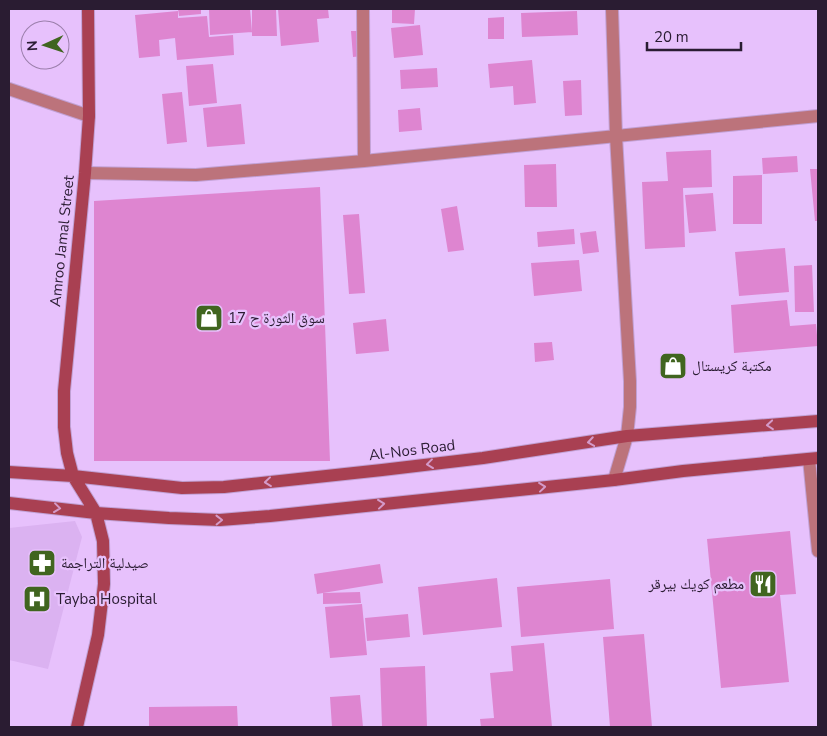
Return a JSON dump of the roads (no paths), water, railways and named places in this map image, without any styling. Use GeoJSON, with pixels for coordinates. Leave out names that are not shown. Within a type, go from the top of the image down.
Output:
{"type":"FeatureCollection","features":[{"type":"Feature","properties":{"kind":"main road","name":"Amroo Jamal Street"},"geometry":{"type":"LineString","coordinates":[[77,727],[98,635],[104,584],[103,541],[96,513],[73,476],[67,453],[64,427],[64,391],[89,116],[88,9]]}},
{"type":"Feature","properties":{"kind":"main road","name":"Al-Nos Road"},"geometry":{"type":"LineString","coordinates":[[9,472],[73,476],[182,488],[224,487],[483,458],[627,436],[818,421]]}},
{"type":"Feature","properties":{"kind":"main road"},"geometry":{"type":"LineString","coordinates":[[9,503],[96,513],[220,520],[814,458]]}},
{"type":"Feature","properties":{"kind":"street"},"geometry":{"type":"LineString","coordinates":[[363,9],[364,161]]}},
{"type":"Feature","properties":{"kind":"street"},"geometry":{"type":"LineString","coordinates":[[612,9],[616,136],[630,381],[627,436],[614,480]]}},
{"type":"Feature","properties":{"kind":"street"},"geometry":{"type":"LineString","coordinates":[[9,90],[89,116]]}},
{"type":"Feature","properties":{"kind":"street"},"geometry":{"type":"LineString","coordinates":[[85,173],[196,174],[364,161],[818,116]]}},
{"type":"Feature","properties":{"kind":"street"},"geometry":{"type":"LineString","coordinates":[[814,458],[818,551]]}},
{"type":"Feature","properties":{"kind":"place","name":"سوق الثورة ح 17"},"geometry":{"type":"Point","coordinates":[209,318]}},
{"type":"Feature","properties":{"kind":"place","name":"مكتبة كريستال"},"geometry":{"type":"Point","coordinates":[673,366]}},
{"type":"Feature","properties":{"kind":"place","name":"صيدلية التراجمة"},"geometry":{"type":"Point","coordinates":[42,563]}},
{"type":"Feature","properties":{"kind":"place","name":"مطعم كويك بيرقر"},"geometry":{"type":"Point","coordinates":[763,584]}},
{"type":"Feature","properties":{"kind":"place","name":"Tayba Hospital"},"geometry":{"type":"Point","coordinates":[37,599]}}]}
